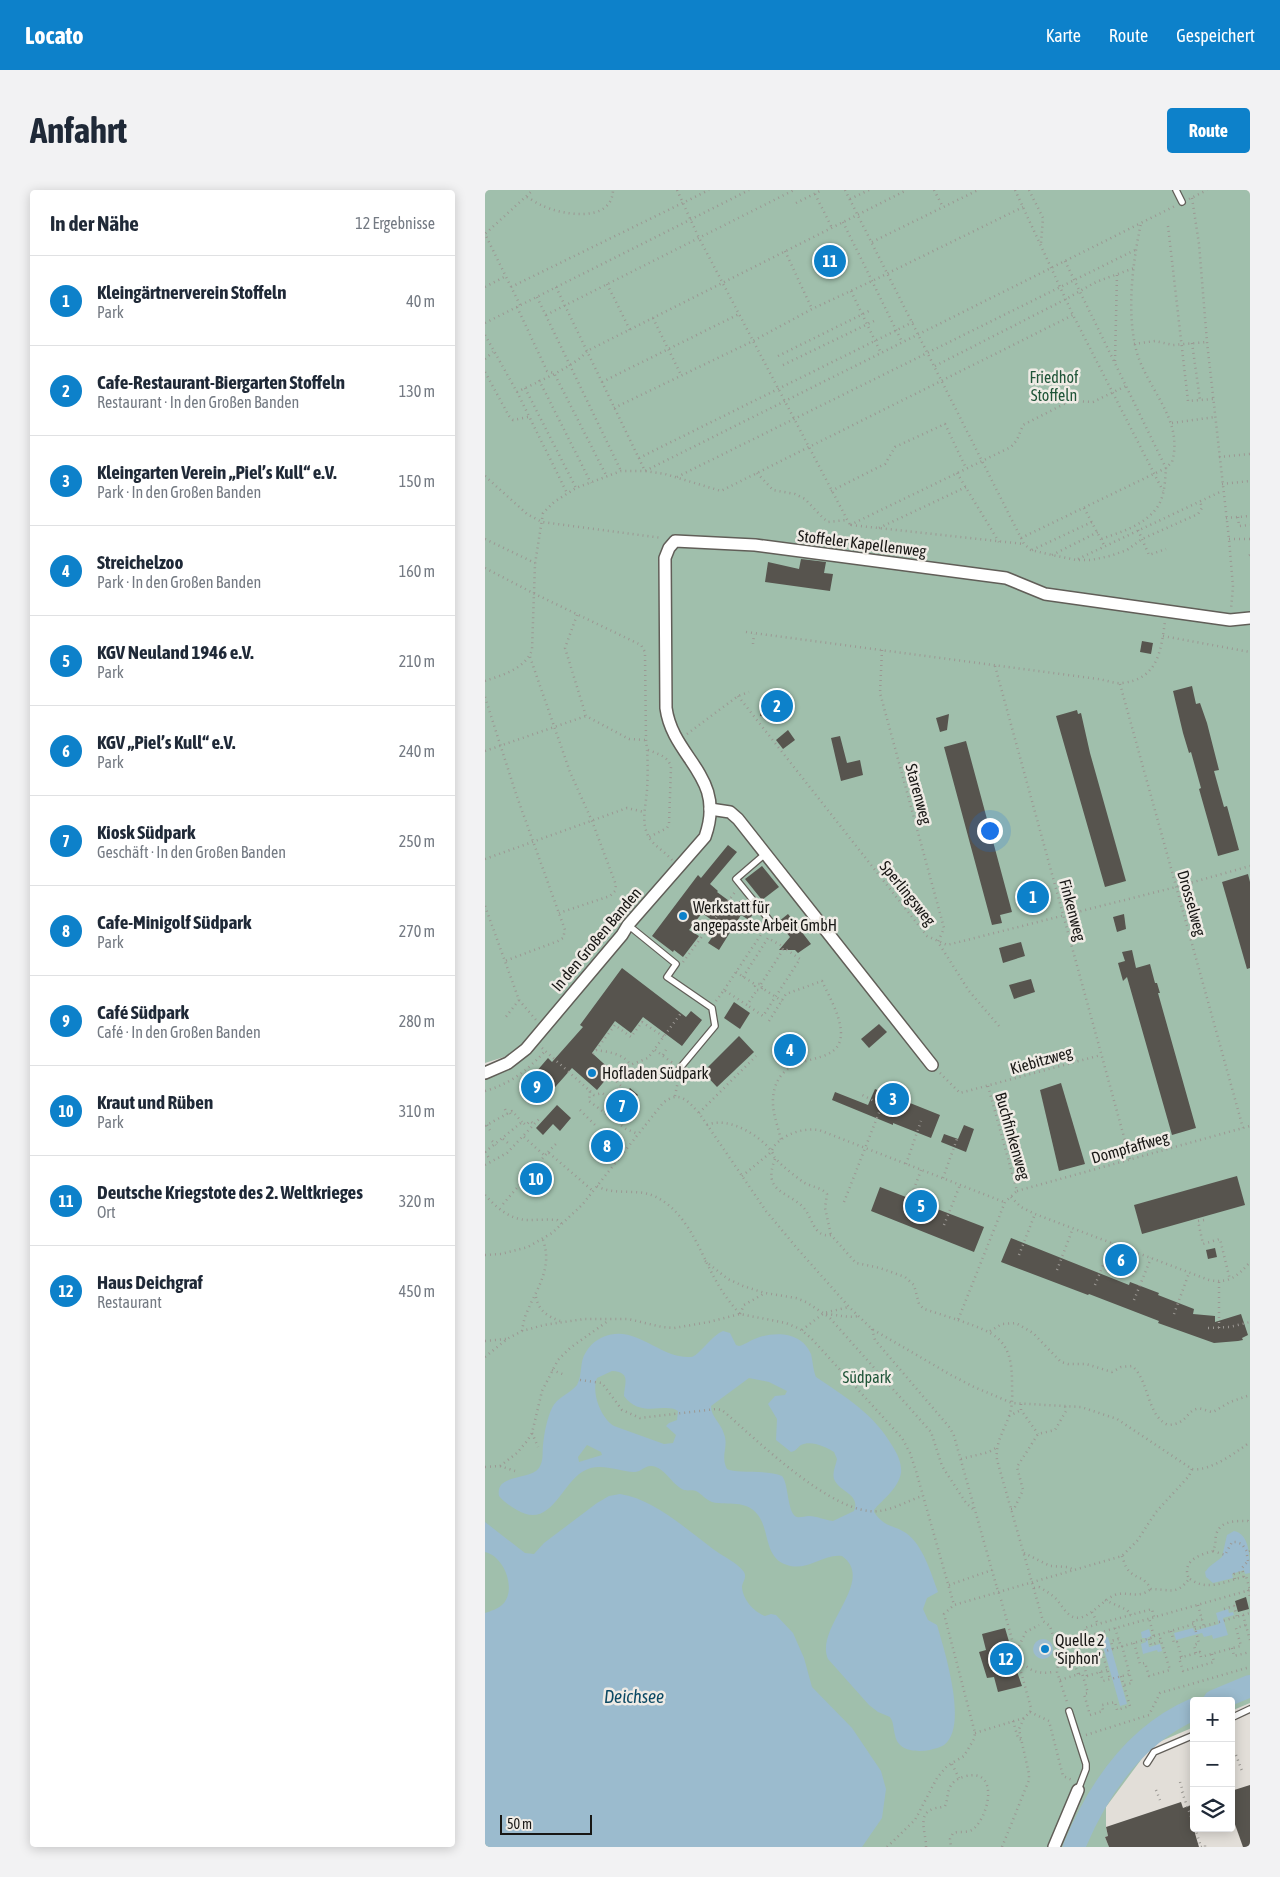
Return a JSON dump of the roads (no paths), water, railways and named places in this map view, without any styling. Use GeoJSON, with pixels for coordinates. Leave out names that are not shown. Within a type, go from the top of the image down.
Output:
{"type":"FeatureCollection","features":[{"type":"Feature","properties":{"kind":"street","name":"Stoffeler Kapellenweg"},"geometry":{"type":"LineString","coordinates":[[672,543],[681,540],[755,546],[1006,578],[1045,594],[1230,620],[1250,618]]}},
{"type":"Feature","properties":{"kind":"street","name":"In den Großen Banden"},"geometry":{"type":"LineString","coordinates":[[485,1073],[513,1059],[534,1040],[622,935],[628,925],[705,836],[709,823],[709,793],[705,781],[678,741],[667,718],[665,558],[672,543]]}},
{"type":"Feature","properties":{"kind":"street"},"geometry":{"type":"LineString","coordinates":[[710,809],[730,812],[738,820],[932,1065]]}},
{"type":"Feature","properties":{"kind":"street"},"geometry":{"type":"LineString","coordinates":[[1054,1847],[1076,1786]]}},
{"type":"Feature","properties":{"kind":"lane"},"geometry":{"type":"LineString","coordinates":[[1176,190],[1182,202]]}},
{"type":"Feature","properties":{"kind":"lane"},"geometry":{"type":"LineString","coordinates":[[765,854],[735,879],[770,921]]}},
{"type":"Feature","properties":{"kind":"lane"},"geometry":{"type":"LineString","coordinates":[[628,925],[676,964],[667,977],[712,1008],[715,1026],[680,1068]]}},
{"type":"Feature","properties":{"kind":"lane"},"geometry":{"type":"LineString","coordinates":[[1235,1716],[1250,1709]]}},
{"type":"Feature","properties":{"kind":"lane"},"geometry":{"type":"LineString","coordinates":[[1069,1711],[1086,1769],[1076,1786]]}},
{"type":"Feature","properties":{"kind":"lane"},"geometry":{"type":"LineString","coordinates":[[1147,1763],[1154,1752],[1190,1737]]}},
{"type":"Feature","properties":{"kind":"water"},"geometry":{"type":"Polygon","coordinates":[[[723,1331],[730,1333],[736,1345],[739,1346],[772,1334],[795,1337],[807,1347],[811,1354],[816,1377],[869,1416],[878,1425],[895,1450],[901,1466],[899,1479],[894,1489],[874,1512],[882,1521],[901,1530],[912,1538],[926,1560],[938,1592],[927,1598],[923,1609],[928,1620],[937,1625],[945,1651],[955,1705],[951,1736],[943,1746],[919,1751],[909,1750],[900,1745],[890,1717],[878,1712],[869,1705],[828,1659],[826,1646],[829,1633],[849,1591],[853,1578],[851,1566],[842,1556],[829,1557],[801,1566],[787,1565],[774,1556],[762,1521],[753,1510],[737,1504],[712,1502],[696,1491],[684,1490],[657,1467],[652,1466],[634,1472],[601,1467],[588,1469],[575,1478],[547,1510],[538,1514],[528,1515],[517,1510],[499,1496],[499,1489],[507,1480],[528,1475],[541,1465],[543,1441],[552,1408],[557,1401],[577,1385],[584,1356],[589,1347],[596,1341],[615,1334],[626,1334],[668,1353],[691,1357],[697,1354],[723,1331]],[[612,1371],[597,1378],[595,1384],[598,1405],[609,1422],[614,1426],[664,1444],[673,1443],[676,1435],[666,1426],[677,1420],[678,1411],[666,1408],[638,1407],[631,1403],[624,1396],[625,1376],[612,1371]],[[749,1378],[711,1406],[711,1410],[723,1430],[726,1443],[724,1459],[727,1469],[782,1476],[786,1485],[791,1510],[797,1517],[812,1516],[833,1521],[854,1511],[855,1501],[834,1479],[837,1459],[834,1452],[823,1446],[809,1443],[801,1445],[791,1452],[776,1440],[777,1419],[768,1404],[775,1396],[785,1395],[787,1391],[769,1382],[749,1378]],[[587,1445],[578,1457],[579,1462],[602,1455],[601,1452],[587,1445]]]}},
{"type":"Feature","properties":{"kind":"water","name":"Deichsee"},"geometry":{"type":"Polygon","coordinates":[[[620,1494],[633,1497],[657,1508],[737,1565],[745,1574],[742,1586],[744,1596],[749,1604],[765,1616],[776,1615],[793,1633],[804,1658],[812,1687],[852,1728],[881,1771],[886,1789],[882,1818],[862,1847],[485,1847],[485,1613],[497,1609],[503,1604],[509,1590],[503,1566],[492,1555],[485,1552],[485,1522],[525,1553],[534,1554],[544,1543],[597,1503],[609,1496],[620,1494]]]}},
{"type":"Feature","properties":{"kind":"water"},"geometry":{"type":"Polygon","coordinates":[[[1234,1531],[1239,1533],[1246,1542],[1250,1573],[1245,1574],[1244,1570],[1232,1574],[1233,1578],[1213,1583],[1206,1577],[1205,1572],[1222,1557],[1227,1535],[1234,1531]]]}},
{"type":"Feature","properties":{"kind":"water"},"geometry":{"type":"Polygon","coordinates":[[[1228,1609],[1229,1613],[1233,1612],[1234,1615],[1223,1618],[1228,1635],[1213,1639],[1212,1635],[1204,1637],[1202,1633],[1176,1640],[1174,1633],[1193,1628],[1194,1631],[1219,1624],[1216,1613],[1228,1609]]]}},
{"type":"Feature","properties":{"kind":"water"},"geometry":{"type":"Polygon","coordinates":[[[1149,1629],[1151,1636],[1147,1638],[1149,1647],[1160,1644],[1162,1651],[1158,1652],[1157,1650],[1143,1654],[1141,1644],[1146,1642],[1145,1638],[1142,1638],[1141,1632],[1149,1629]]]}},
{"type":"Feature","properties":{"kind":"water"},"geometry":{"type":"Polygon","coordinates":[[[1108,1637],[1127,1704],[1120,1706],[1101,1639],[1108,1637]]]}},
{"type":"Feature","properties":{"kind":"water"},"geometry":{"type":"Polygon","coordinates":[[[1043,1639],[1050,1642],[1053,1649],[1050,1656],[1043,1659],[1036,1656],[1033,1649],[1036,1642],[1043,1639]]]}},
{"type":"Feature","properties":{"kind":"waterway"},"geometry":{"type":"LineString","coordinates":[[1224,1697],[1250,1686]]}},
{"type":"Feature","properties":{"kind":"waterway"},"geometry":{"type":"LineString","coordinates":[[1074,1847],[1094,1805],[1121,1766],[1153,1733],[1190,1711]]}},
{"type":"Feature","properties":{"kind":"place","name":"Deutsche Kriegstote des 2. Weltkrieges"},"geometry":{"type":"Point","coordinates":[830,261]}},
{"type":"Feature","properties":{"kind":"place","name":"Cafe-Restaurant-Biergarten Stoffeln"},"geometry":{"type":"Point","coordinates":[777,706]}},
{"type":"Feature","properties":{"kind":"place","name":"Kleingärtnerverein Stoffeln"},"geometry":{"type":"Point","coordinates":[1033,897]}},
{"type":"Feature","properties":{"kind":"place","name":"Werkstatt für angepasste Arbeit GmbH"},"geometry":{"type":"Point","coordinates":[683,916]}},
{"type":"Feature","properties":{"kind":"place","name":"Streichelzoo"},"geometry":{"type":"Point","coordinates":[790,1050]}},
{"type":"Feature","properties":{"kind":"place","name":"Hofladen Südpark"},"geometry":{"type":"Point","coordinates":[592,1073]}},
{"type":"Feature","properties":{"kind":"place","name":"Café Südpark"},"geometry":{"type":"Point","coordinates":[537,1087]}},
{"type":"Feature","properties":{"kind":"place","name":"Kleingarten Verein „Piel’s Kull“ e.V."},"geometry":{"type":"Point","coordinates":[893,1099]}},
{"type":"Feature","properties":{"kind":"place","name":"Kiosk Südpark"},"geometry":{"type":"Point","coordinates":[622,1106]}},
{"type":"Feature","properties":{"kind":"place","name":"Cafe-Minigolf Südpark"},"geometry":{"type":"Point","coordinates":[607,1146]}},
{"type":"Feature","properties":{"kind":"place","name":"Kraut und Rüben"},"geometry":{"type":"Point","coordinates":[536,1179]}},
{"type":"Feature","properties":{"kind":"place","name":"KGV Neuland 1946 e.V."},"geometry":{"type":"Point","coordinates":[921,1206]}},
{"type":"Feature","properties":{"kind":"place","name":"KGV „Piel’s Kull“ e.V."},"geometry":{"type":"Point","coordinates":[1121,1260]}},
{"type":"Feature","properties":{"kind":"place","name":"Quelle 2 'Siphon'"},"geometry":{"type":"Point","coordinates":[1045,1649]}},
{"type":"Feature","properties":{"kind":"place","name":"Haus Deichgraf"},"geometry":{"type":"Point","coordinates":[1006,1659]}},
{"type":"Feature","properties":{"kind":"park label","name":"Friedhof Stoffeln"},"geometry":{"type":"Point","coordinates":[1054,386]}},
{"type":"Feature","properties":{"kind":"park label","name":"Südpark"},"geometry":{"type":"Point","coordinates":[867,1377]}}]}
